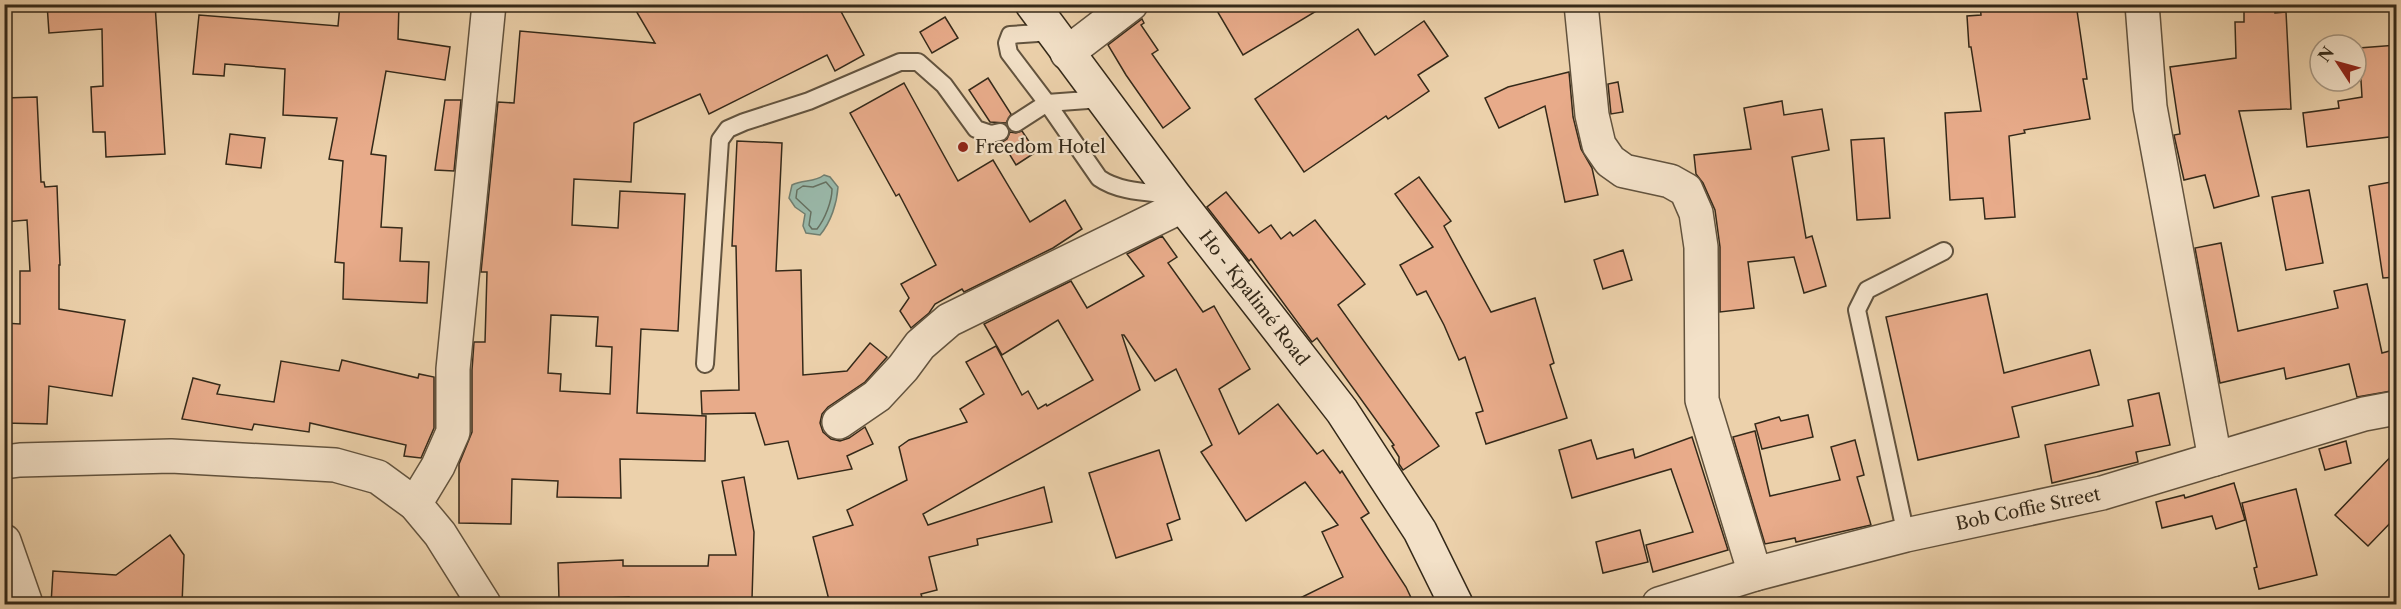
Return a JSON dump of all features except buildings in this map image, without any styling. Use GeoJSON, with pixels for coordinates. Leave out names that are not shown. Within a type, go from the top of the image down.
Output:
{"type":"FeatureCollection","features":[{"type":"Feature","properties":{"kind":"street"},"geometry":{"type":"LineString","coordinates":[[415,504],[438,466],[453,432],[453,369],[489,4]]}},
{"type":"Feature","properties":{"kind":"street","name":"Ho - Kpalimé Road"},"geometry":{"type":"LineString","coordinates":[[1032,4],[1178,201],[1342,411],[1420,531],[1456,604]]}},
{"type":"Feature","properties":{"kind":"street"},"geometry":{"type":"LineString","coordinates":[[1060,42],[1131,4]]}},
{"type":"Feature","properties":{"kind":"street"},"geometry":{"type":"LineString","coordinates":[[1581,4],[1592,115],[1599,145],[1610,160],[1624,171],[1670,181],[1686,190],[1696,213],[1701,247],[1702,400],[1755,574]]}},
{"type":"Feature","properties":{"kind":"street"},"geometry":{"type":"LineString","coordinates":[[2142,4],[2150,107],[2215,459]]}},
{"type":"Feature","properties":{"kind":"street"},"geometry":{"type":"LineString","coordinates":[[839,422],[877,396],[903,368],[920,345],[949,320],[1178,201]]}},
{"type":"Feature","properties":{"kind":"street","name":"Bob Coffie Street"},"geometry":{"type":"LineString","coordinates":[[1659,604],[1755,574],[1906,536],[2102,493],[2364,414],[2397,408]]}},
{"type":"Feature","properties":{"kind":"street"},"geometry":{"type":"LineString","coordinates":[[4,462],[171,456],[334,465],[378,477],[415,504],[440,534],[484,604]]}},
{"type":"Feature","properties":{"kind":"street"},"geometry":{"type":"LineString","coordinates":[[4,541],[26,604]]}},
{"type":"Feature","properties":{"kind":"lane"},"geometry":{"type":"LineString","coordinates":[[1060,42],[1010,35],[1007,43],[1010,53],[1099,178],[1108,184],[1178,201]]}},
{"type":"Feature","properties":{"kind":"lane"},"geometry":{"type":"LineString","coordinates":[[705,364],[720,140],[728,129],[809,102],[900,62],[918,62],[944,85],[976,129],[991,134],[1000,132]]}},
{"type":"Feature","properties":{"kind":"lane"},"geometry":{"type":"LineString","coordinates":[[1016,123],[1047,103],[1101,99]]}},
{"type":"Feature","properties":{"kind":"lane"},"geometry":{"type":"LineString","coordinates":[[1906,536],[1857,310],[1867,290],[1944,251]]}},
{"type":"Feature","properties":{"kind":"water"},"geometry":{"type":"Polygon","coordinates":[[[824,175],[830,177],[838,187],[835,206],[820,235],[806,233],[803,226],[805,214],[795,207],[789,198],[792,185],[824,175]]]}},
{"type":"Feature","properties":{"kind":"place","name":"Freedom Hotel"},"geometry":{"type":"Point","coordinates":[963,147]}}]}
